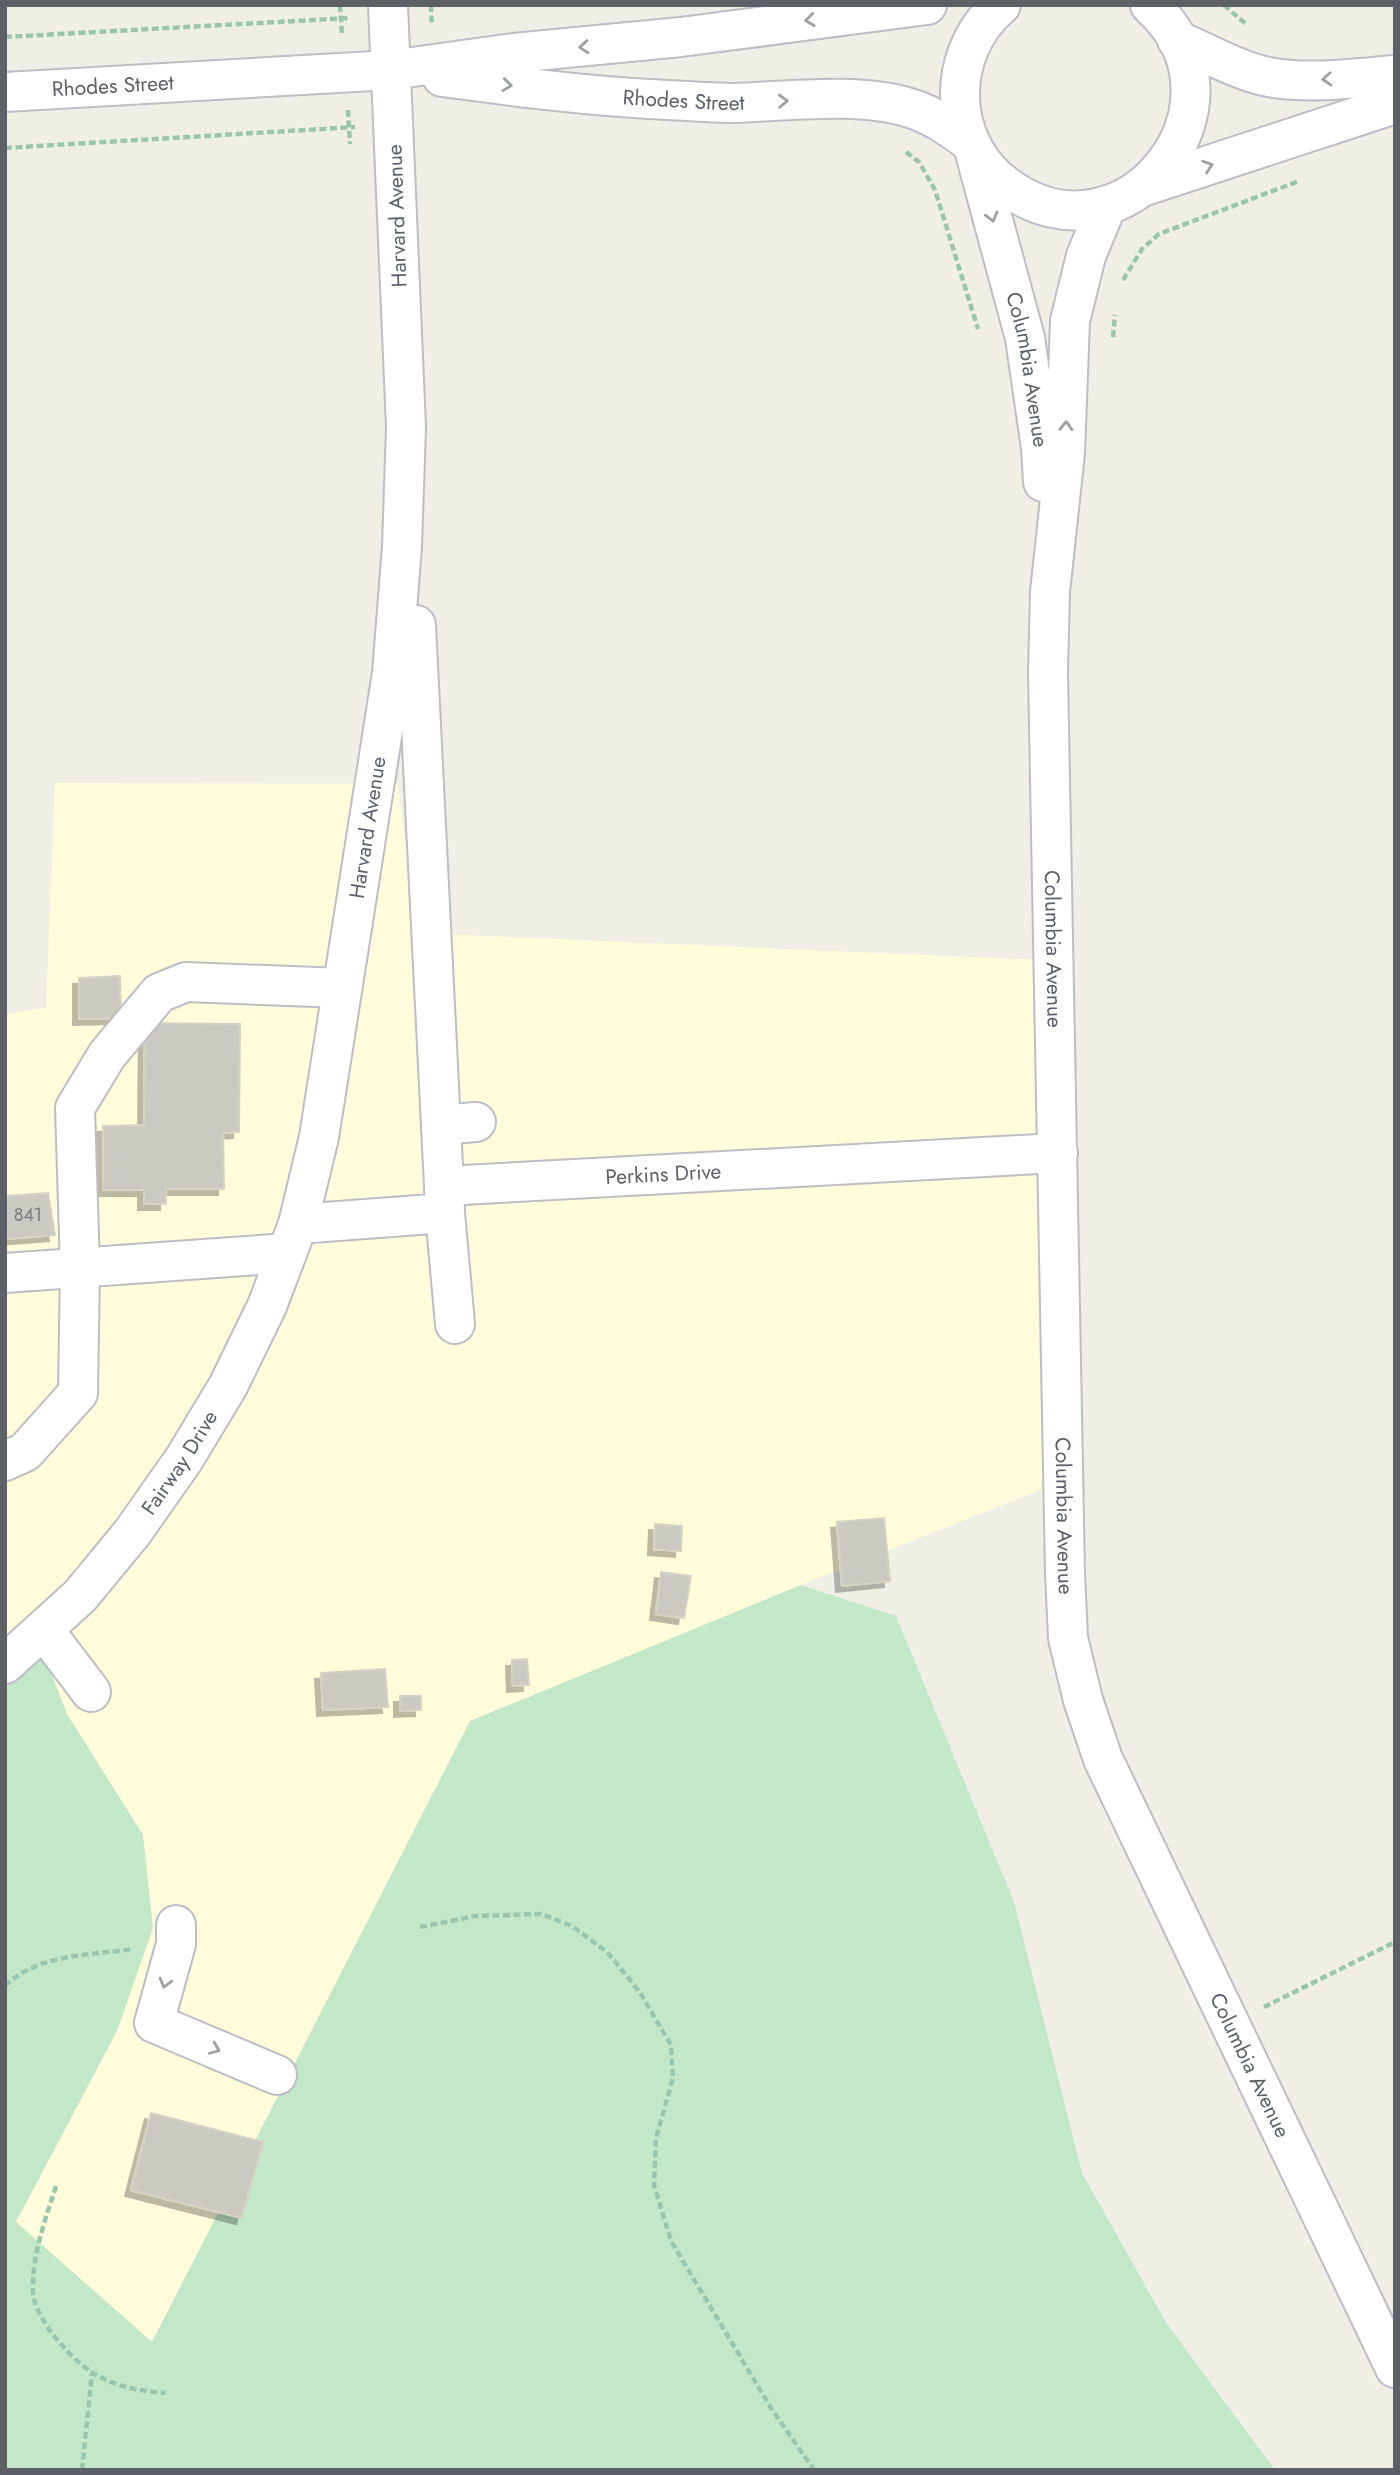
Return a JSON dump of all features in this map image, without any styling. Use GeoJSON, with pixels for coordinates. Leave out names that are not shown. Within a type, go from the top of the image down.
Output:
{"type":"FeatureCollection","features":[{"type":"Feature","properties":{"kind":"street","name":"Rhodes Street"},"geometry":{"type":"LineString","coordinates":[[5,92],[391,70],[514,53],[681,37],[927,5]]}},
{"type":"Feature","properties":{"kind":"street","name":"Columbia Avenue"},"geometry":{"type":"LineString","coordinates":[[1000,5],[976,34],[962,72],[960,102],[963,122],[972,146],[1024,338],[1041,448],[1051,592],[1049,754],[1068,1638],[1083,1700],[1103,1759],[1395,2368]]}},
{"type":"Feature","properties":{"kind":"street","name":"Harvard Avenue"},"geometry":{"type":"LineString","coordinates":[[388,12],[406,427],[458,1123],[444,1200],[455,1324]]}},
{"type":"Feature","properties":{"kind":"street"},"geometry":{"type":"LineString","coordinates":[[1165,18],[1248,71],[1272,78],[1296,80],[1395,75]]}},
{"type":"Feature","properties":{"kind":"street"},"geometry":{"type":"LineString","coordinates":[[1143,187],[1172,157],[1188,120],[1191,99],[1189,79],[1165,18]]}},
{"type":"Feature","properties":{"kind":"street","name":"Rhodes Street"},"geometry":{"type":"LineString","coordinates":[[391,70],[557,92],[646,99],[730,103],[836,99],[871,102],[908,107],[941,121],[972,146]]}},
{"type":"Feature","properties":{"kind":"street"},"geometry":{"type":"LineString","coordinates":[[972,146],[986,168],[1018,194],[1036,203],[1076,209],[1107,205],[1143,187],[1395,104]]}},
{"type":"Feature","properties":{"kind":"street","name":"Columbia Avenue"},"geometry":{"type":"LineString","coordinates":[[1051,592],[1065,453],[1070,321],[1086,256],[1107,205]]}},
{"type":"Feature","properties":{"kind":"street","name":"Harvard Avenue"},"geometry":{"type":"LineString","coordinates":[[293,1239],[319,1137],[392,673],[402,547],[406,427]]}},
{"type":"Feature","properties":{"kind":"street"},"geometry":{"type":"LineString","coordinates":[[5,1461],[25,1452],[78,1393],[80,1268],[75,1108],[107,1055],[159,993],[186,982],[342,988]]}},
{"type":"Feature","properties":{"kind":"street","name":"Perkins Drive"},"geometry":{"type":"LineString","coordinates":[[5,1273],[80,1268],[293,1239],[444,1200],[1058,1153]]}},
{"type":"Feature","properties":{"kind":"street","name":"Fairway Drive"},"geometry":{"type":"LineString","coordinates":[[5,1664],[80,1596],[124,1544],[184,1459],[228,1386],[267,1306],[293,1239]]}},
{"type":"Feature","properties":{"kind":"street"},"geometry":{"type":"LineString","coordinates":[[44,1630],[91,1692]]}},
{"type":"Feature","properties":{"kind":"street"},"geometry":{"type":"LineString","coordinates":[[176,1935],[154,2023],[277,2075]]}},
{"type":"Feature","properties":{"kind":"path"},"geometry":{"type":"LineString","coordinates":[[1224,5],[1256,32]]}},
{"type":"Feature","properties":{"kind":"path"},"geometry":{"type":"LineString","coordinates":[[5,37],[388,12],[444,21]]}},
{"type":"Feature","properties":{"kind":"path"},"geometry":{"type":"LineString","coordinates":[[5,148],[394,124]]}},
{"type":"Feature","properties":{"kind":"path"},"geometry":{"type":"LineString","coordinates":[[897,148],[908,152],[919,162],[935,190],[978,329]]}},
{"type":"Feature","properties":{"kind":"path"},"geometry":{"type":"LineString","coordinates":[[1123,281],[1142,249],[1159,234],[1305,178]]}},
{"type":"Feature","properties":{"kind":"path"},"geometry":{"type":"LineString","coordinates":[[1113,337],[1115,314]]}},
{"type":"Feature","properties":{"kind":"path"},"geometry":{"type":"LineString","coordinates":[[420,1927],[475,1916],[541,1914],[572,1926],[607,1952],[639,1992],[671,2045],[673,2078],[656,2138],[654,2185],[671,2241],[771,2408],[814,2470]]}},
{"type":"Feature","properties":{"kind":"path"},"geometry":{"type":"LineString","coordinates":[[5,1986],[16,1976],[55,1959],[176,1935]]}},
{"type":"Feature","properties":{"kind":"path"},"geometry":{"type":"LineString","coordinates":[[1228,2024],[1395,1942]]}},
{"type":"Feature","properties":{"kind":"path"},"geometry":{"type":"LineString","coordinates":[[56,2186],[35,2251],[33,2295],[41,2320],[68,2352],[99,2378],[139,2391],[165,2393]]}},
{"type":"Feature","properties":{"kind":"path"},"geometry":{"type":"LineString","coordinates":[[82,2470],[92,2372]]}},
{"type":"Feature","properties":{"kind":"shaded area"},"geometry":{"type":"Polygon","coordinates":[[[55,783],[398,784],[416,933],[1043,960],[1060,1482],[470,1721],[152,2342],[16,2222],[117,2031],[143,1835],[67,1714],[39,1642],[5,1662],[5,1014],[46,1008],[55,783]]]}},
{"type":"Feature","properties":{"kind":"green space"},"geometry":{"type":"Polygon","coordinates":[[[801,1585],[896,1616],[1014,1902],[1082,2173],[1167,2324],[1275,2470],[5,2470],[5,1662],[39,1642],[67,1714],[143,1835],[153,1928],[117,2031],[16,2222],[152,2342],[470,1721],[801,1585]]]}},
{"type":"Feature","properties":{"kind":"building"},"geometry":{"type":"Polygon","coordinates":[[[120,976],[121,1018],[79,1019],[79,978],[120,976]]]}},
{"type":"Feature","properties":{"kind":"building"},"geometry":{"type":"Polygon","coordinates":[[[145,1023],[240,1024],[239,1132],[223,1133],[224,1189],[166,1189],[166,1204],[144,1204],[144,1190],[103,1190],[103,1126],[144,1125],[145,1023]]]}},
{"type":"Feature","properties":{"kind":"building"},"geometry":{"type":"Polygon","coordinates":[[[48,1193],[55,1235],[5,1239],[5,1196],[48,1193]]]}},
{"type":"Feature","properties":{"kind":"building"},"geometry":{"type":"Polygon","coordinates":[[[884,1518],[890,1581],[842,1586],[837,1522],[884,1518]]]}},
{"type":"Feature","properties":{"kind":"building"},"geometry":{"type":"Polygon","coordinates":[[[655,1524],[682,1526],[681,1551],[654,1549],[655,1524]]]}},
{"type":"Feature","properties":{"kind":"building"},"geometry":{"type":"Polygon","coordinates":[[[661,1572],[691,1576],[684,1618],[656,1614],[661,1572]]]}},
{"type":"Feature","properties":{"kind":"building"},"geometry":{"type":"Polygon","coordinates":[[[527,1659],[529,1685],[513,1686],[512,1660],[527,1659]]]}},
{"type":"Feature","properties":{"kind":"building"},"geometry":{"type":"Polygon","coordinates":[[[385,1669],[388,1707],[323,1710],[321,1673],[385,1669]]]}},
{"type":"Feature","properties":{"kind":"building"},"geometry":{"type":"Polygon","coordinates":[[[400,1696],[421,1696],[421,1710],[400,1711],[400,1696]]]}},
{"type":"Feature","properties":{"kind":"building"},"geometry":{"type":"Polygon","coordinates":[[[151,2113],[263,2142],[242,2218],[131,2190],[151,2113]]]}}]}
